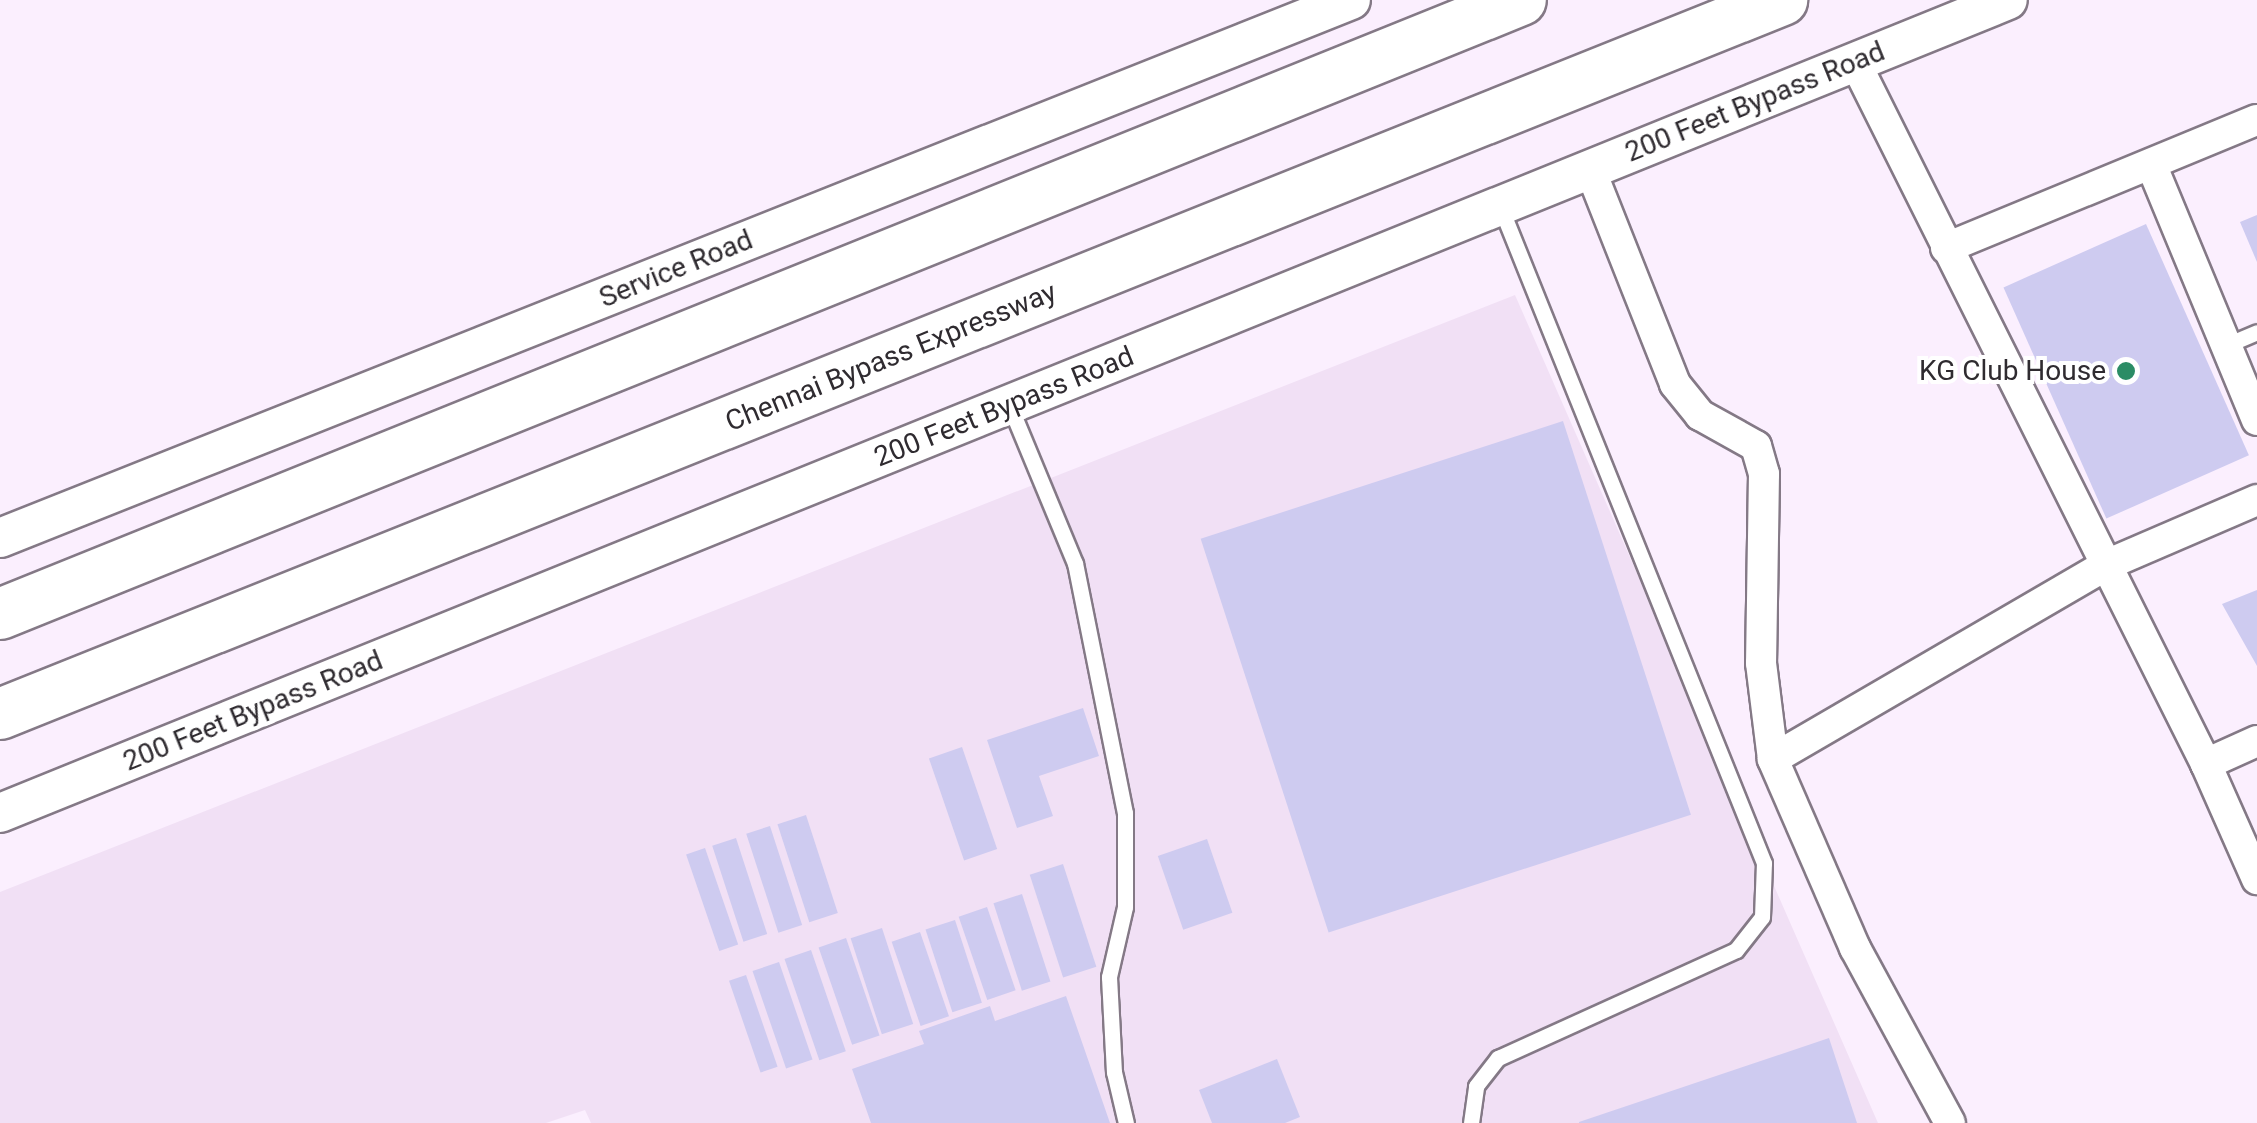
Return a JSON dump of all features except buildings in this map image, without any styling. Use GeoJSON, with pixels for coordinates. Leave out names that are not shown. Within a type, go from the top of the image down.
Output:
{"type":"FeatureCollection","features":[{"type":"Feature","properties":{"kind":"highway"},"geometry":{"type":"LineString","coordinates":[[0,614],[1521,0]]}},
{"type":"Feature","properties":{"kind":"highway","name":"Chennai Bypass Expressway"},"geometry":{"type":"LineString","coordinates":[[0,714],[1782,0]]}},
{"type":"Feature","properties":{"kind":"street","name":"Service Road"},"geometry":{"type":"LineString","coordinates":[[0,538],[1352,0]]}},
{"type":"Feature","properties":{"kind":"street","name":"200 Feet Bypass Road"},"geometry":{"type":"LineString","coordinates":[[0,814],[2008,0]]}},
{"type":"Feature","properties":{"kind":"street"},"geometry":{"type":"LineString","coordinates":[[1855,62],[2206,764],[2257,879]]}},
{"type":"Feature","properties":{"kind":"street"},"geometry":{"type":"LineString","coordinates":[[1946,248],[2257,120]]}},
{"type":"Feature","properties":{"kind":"street"},"geometry":{"type":"LineString","coordinates":[[2150,164],[2257,420]]}},
{"type":"Feature","properties":{"kind":"street"},"geometry":{"type":"LineString","coordinates":[[1590,169],[1675,384],[1700,415],[1756,446],[1764,474],[1761,663],[1774,760],[1855,948],[1950,1123]]}},
{"type":"Feature","properties":{"kind":"street"},"geometry":{"type":"LineString","coordinates":[[1774,760],[2106,565],[2257,500]]}},
{"type":"Feature","properties":{"kind":"street"},"geometry":{"type":"LineString","coordinates":[[2206,764],[2257,741]]}},
{"type":"Feature","properties":{"kind":"lane"},"geometry":{"type":"LineString","coordinates":[[1471,1123],[1476,1086],[1498,1058],[1736,950],[1762,918],[1764,864],[1500,206]]}},
{"type":"Feature","properties":{"kind":"lane"},"geometry":{"type":"LineString","coordinates":[[2228,344],[2257,332]]}},
{"type":"Feature","properties":{"kind":"lane"},"geometry":{"type":"LineString","coordinates":[[1010,404],[1075,563],[1125,813],[1125,907],[1109,977],[1114,1072],[1126,1123]]}},
{"type":"Feature","properties":{"kind":"shaded area"},"geometry":{"type":"Polygon","coordinates":[[[1515,295],[1878,1123],[591,1123],[585,1110],[546,1123],[0,1123],[0,892],[1515,295]]]}},
{"type":"Feature","properties":{"kind":"place","name":"KG Club House"},"geometry":{"type":"Point","coordinates":[2126,371]}}]}
